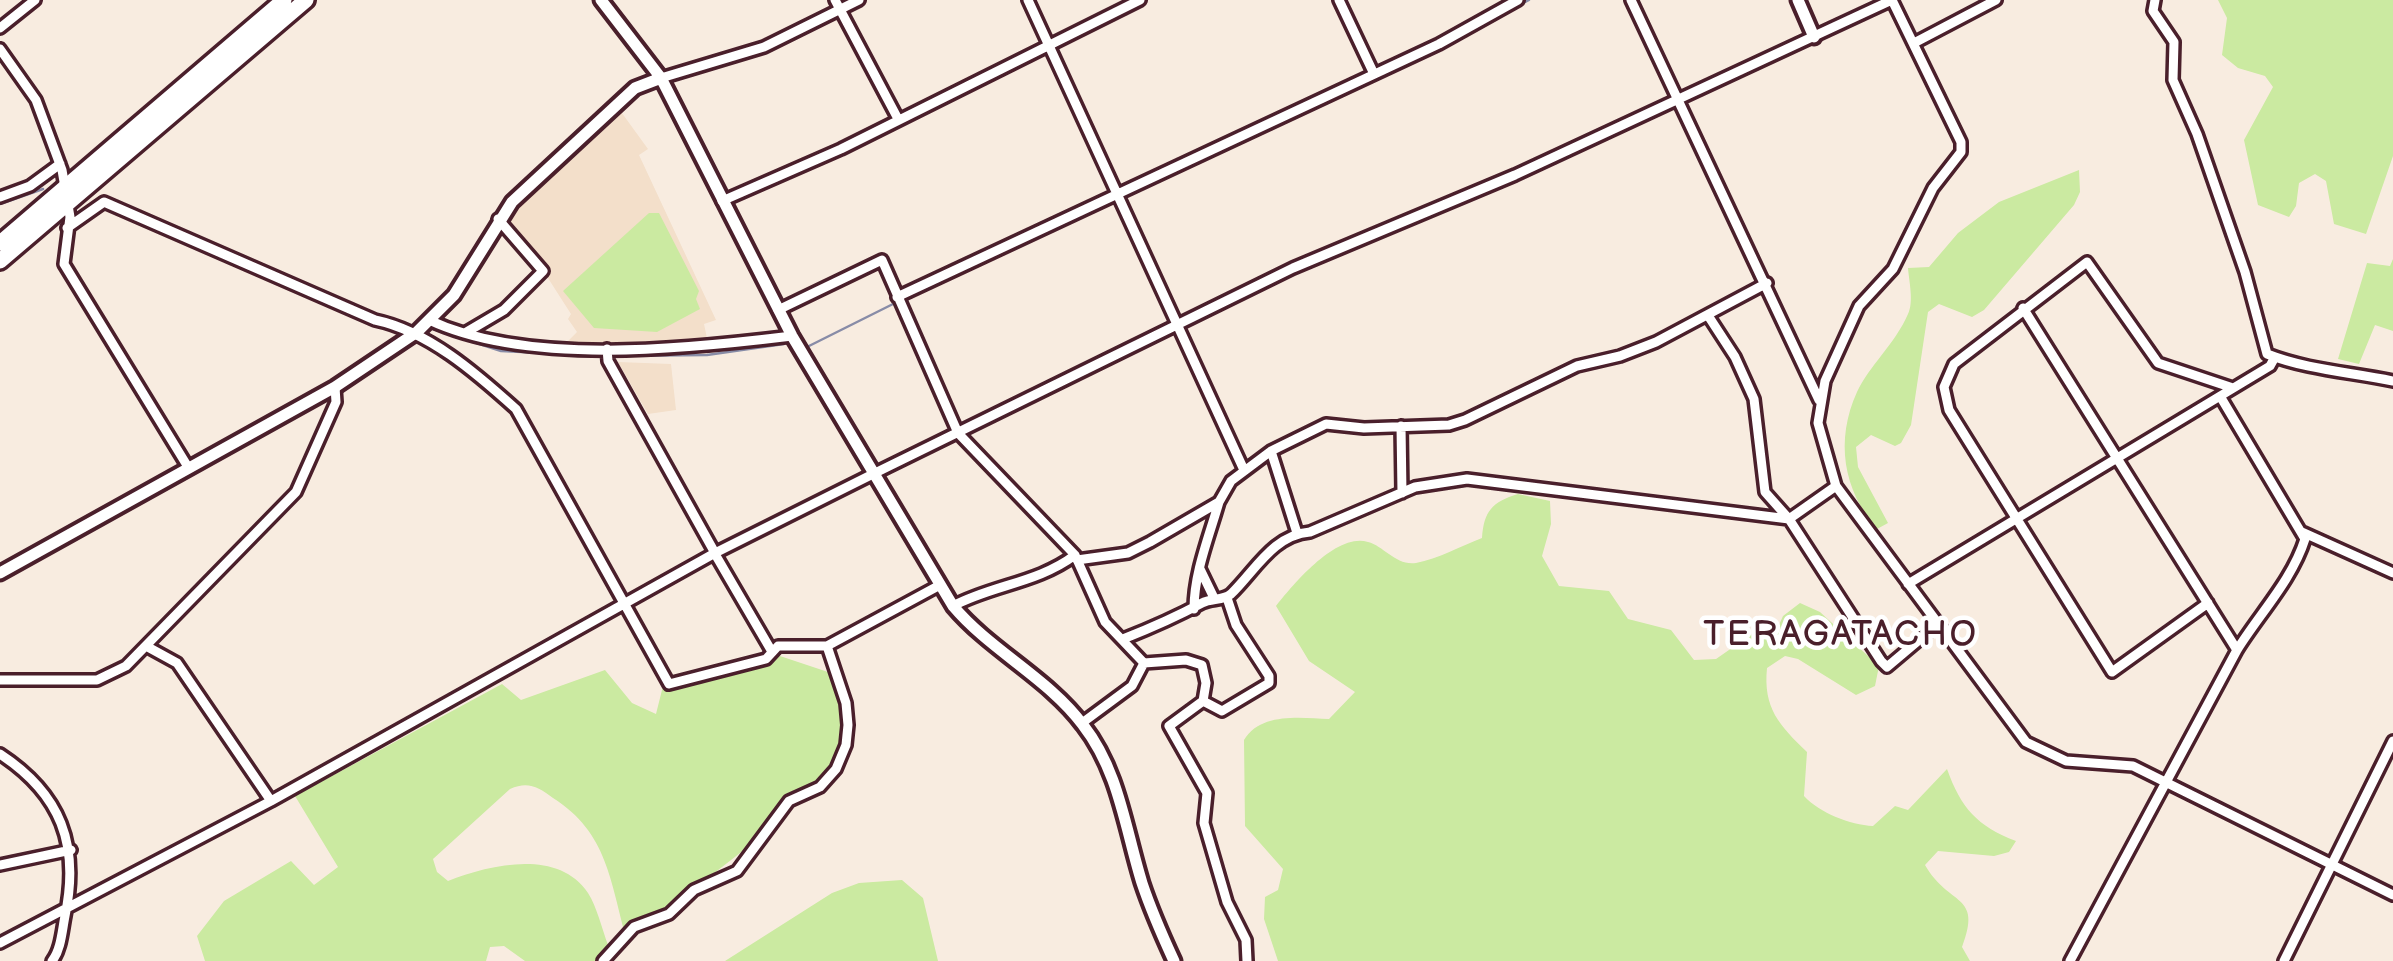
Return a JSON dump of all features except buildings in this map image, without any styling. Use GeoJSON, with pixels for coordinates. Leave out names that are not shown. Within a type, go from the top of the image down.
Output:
{"type":"FeatureCollection","features":[{"type":"Feature","properties":{"kind":"highway"},"geometry":{"type":"LineString","coordinates":[[0,262],[67,195],[284,0]]}},
{"type":"Feature","properties":{"kind":"highway"},"geometry":{"type":"LineString","coordinates":[[0,243],[67,195],[306,0]]}},
{"type":"Feature","properties":{"kind":"street"},"geometry":{"type":"LineString","coordinates":[[0,28],[34,0]]}},
{"type":"Feature","properties":{"kind":"street"},"geometry":{"type":"LineString","coordinates":[[600,0],[661,78],[792,336],[953,606],[984,640],[1082,722],[1116,784],[1142,881],[1174,961]]}},
{"type":"Feature","properties":{"kind":"street"},"geometry":{"type":"LineString","coordinates":[[0,573],[335,387],[424,326],[454,295],[498,218],[635,88],[764,47],[838,5],[860,0]]}},
{"type":"Feature","properties":{"kind":"street"},"geometry":{"type":"LineString","coordinates":[[1028,0],[1244,470]]}},
{"type":"Feature","properties":{"kind":"street"},"geometry":{"type":"LineString","coordinates":[[722,202],[841,149],[897,117],[1140,0]]}},
{"type":"Feature","properties":{"kind":"street"},"geometry":{"type":"LineString","coordinates":[[1339,0],[1374,74]]}},
{"type":"Feature","properties":{"kind":"street"},"geometry":{"type":"LineString","coordinates":[[899,300],[1439,44],[1518,0]]}},
{"type":"Feature","properties":{"kind":"street"},"geometry":{"type":"LineString","coordinates":[[1631,0],[1820,401]]}},
{"type":"Feature","properties":{"kind":"street"},"geometry":{"type":"LineString","coordinates":[[1798,0],[1814,36]]}},
{"type":"Feature","properties":{"kind":"street"},"geometry":{"type":"LineString","coordinates":[[0,943],[271,801],[715,554],[873,474],[1293,268],[1892,0],[1960,142],[1961,152],[1933,188],[1894,269],[1859,306],[1836,353],[1820,401],[1818,423],[1836,486],[2026,742],[2066,761],[2133,766],[2393,894]]}},
{"type":"Feature","properties":{"kind":"street"},"geometry":{"type":"LineString","coordinates":[[1914,43],[1996,0]]}},
{"type":"Feature","properties":{"kind":"street"},"geometry":{"type":"LineString","coordinates":[[2155,0],[2154,11],[2174,42],[2172,80],[2197,134],[2245,272],[2267,354],[2305,369],[2337,369],[2393,381]]}},
{"type":"Feature","properties":{"kind":"street"},"geometry":{"type":"LineString","coordinates":[[838,5],[897,117]]}},
{"type":"Feature","properties":{"kind":"street"},"geometry":{"type":"LineString","coordinates":[[0,49],[36,100],[60,164],[67,195],[64,264],[188,466]]}},
{"type":"Feature","properties":{"kind":"street"},"geometry":{"type":"LineString","coordinates":[[0,197],[30,186],[60,164]]}},
{"type":"Feature","properties":{"kind":"street"},"geometry":{"type":"LineString","coordinates":[[67,228],[104,202],[358,312],[465,332],[502,344],[607,354],[700,348],[792,336]]}},
{"type":"Feature","properties":{"kind":"street"},"geometry":{"type":"LineString","coordinates":[[465,332],[504,310],[543,271],[498,218]]}},
{"type":"Feature","properties":{"kind":"street"},"geometry":{"type":"LineString","coordinates":[[778,310],[882,260],[958,433],[1076,557],[1096,606],[1144,662],[1196,661],[1205,673],[1203,701],[1169,726],[1207,793],[1204,823],[1227,902],[1246,940],[1247,961]]}},
{"type":"Feature","properties":{"kind":"street"},"geometry":{"type":"LineString","coordinates":[[2208,603],[2112,672],[1949,410],[1944,387],[1954,364],[2087,262],[2158,362],[2233,388]]}},
{"type":"Feature","properties":{"kind":"street"},"geometry":{"type":"LineString","coordinates":[[953,606],[1076,557],[1128,553],[1218,502],[1244,470],[1271,451],[1326,424],[1400,426],[1465,420],[1577,366],[1620,356],[1709,317],[1766,283]]}},
{"type":"Feature","properties":{"kind":"street"},"geometry":{"type":"LineString","coordinates":[[2023,308],[2237,650]]}},
{"type":"Feature","properties":{"kind":"street"},"geometry":{"type":"LineString","coordinates":[[1709,317],[1735,357],[1754,400],[1765,492],[1789,519],[1887,667],[1938,624]]}},
{"type":"Feature","properties":{"kind":"street"},"geometry":{"type":"LineString","coordinates":[[424,326],[516,409],[668,684],[766,658],[772,650],[827,646],[940,585]]}},
{"type":"Feature","properties":{"kind":"street"},"geometry":{"type":"LineString","coordinates":[[607,354],[715,554],[772,650]]}},
{"type":"Feature","properties":{"kind":"street"},"geometry":{"type":"LineString","coordinates":[[1908,584],[2270,366],[2275,357]]}},
{"type":"Feature","properties":{"kind":"street"},"geometry":{"type":"LineString","coordinates":[[0,680],[102,679],[126,666],[296,492],[308,474],[336,402],[335,387]]}},
{"type":"Feature","properties":{"kind":"street"},"geometry":{"type":"LineString","coordinates":[[2070,961],[2237,650],[2266,604],[2296,568],[2305,538],[2220,396]]}},
{"type":"Feature","properties":{"kind":"street"},"geometry":{"type":"LineString","coordinates":[[1400,426],[1402,493]]}},
{"type":"Feature","properties":{"kind":"street"},"geometry":{"type":"LineString","coordinates":[[1271,451],[1297,533]]}},
{"type":"Feature","properties":{"kind":"street"},"geometry":{"type":"LineString","coordinates":[[1123,639],[1214,598],[1227,598],[1264,556],[1297,533],[1310,532],[1402,493],[1468,479],[1789,519],[1836,486]]}},
{"type":"Feature","properties":{"kind":"street"},"geometry":{"type":"LineString","coordinates":[[1194,608],[1194,585],[1218,502]]}},
{"type":"Feature","properties":{"kind":"street"},"geometry":{"type":"LineString","coordinates":[[2302,532],[2393,573]]}},
{"type":"Feature","properties":{"kind":"street"},"geometry":{"type":"LineString","coordinates":[[1200,569],[1214,598]]}},
{"type":"Feature","properties":{"kind":"street"},"geometry":{"type":"LineString","coordinates":[[1203,701],[1222,711],[1268,683],[1269,676],[1236,625],[1227,598]]}},
{"type":"Feature","properties":{"kind":"street"},"geometry":{"type":"LineString","coordinates":[[146,646],[177,662],[271,801]]}},
{"type":"Feature","properties":{"kind":"street"},"geometry":{"type":"LineString","coordinates":[[604,961],[634,928],[669,914],[694,890],[736,871],[789,800],[820,787],[836,769],[846,745],[847,714],[827,646]]}},
{"type":"Feature","properties":{"kind":"street"},"geometry":{"type":"LineString","coordinates":[[1082,722],[1132,686],[1144,662]]}},
{"type":"Feature","properties":{"kind":"street"},"geometry":{"type":"LineString","coordinates":[[2284,961],[2393,740]]}},
{"type":"Feature","properties":{"kind":"street"},"geometry":{"type":"LineString","coordinates":[[0,754],[46,792],[66,827],[71,850],[67,907],[52,961]]}},
{"type":"Feature","properties":{"kind":"street"},"geometry":{"type":"LineString","coordinates":[[0,865],[71,850]]}},
{"type":"Feature","properties":{"kind":"shaded area"},"geometry":{"type":"Polygon","coordinates":[[[619,109],[648,149],[639,155],[716,320],[704,324],[708,343],[567,342],[577,332],[568,319],[571,314],[546,275],[547,270],[504,220],[619,109]]]}},
{"type":"Feature","properties":{"kind":"shaded area"},"geometry":{"type":"Polygon","coordinates":[[[618,362],[671,364],[676,410],[648,414],[618,362]]]}},
{"type":"Feature","properties":{"kind":"green space"},"geometry":{"type":"Polygon","coordinates":[[[2218,0],[2393,0],[2393,156],[2366,234],[2334,224],[2326,181],[2315,174],[2299,183],[2296,206],[2289,217],[2258,205],[2244,140],[2273,87],[2265,76],[2238,68],[2222,55],[2227,18],[2218,0]]]}},
{"type":"Feature","properties":{"kind":"green space"},"geometry":{"type":"Polygon","coordinates":[[[2079,170],[2080,192],[2074,205],[1984,310],[1972,317],[1939,304],[1928,312],[1911,425],[1895,446],[1871,435],[1856,447],[1858,467],[1888,523],[1877,529],[1856,498],[1850,481],[1846,428],[1862,382],[1910,309],[1908,268],[1929,267],[1958,233],[1999,202],[2079,170]]]}},
{"type":"Feature","properties":{"kind":"green space"},"geometry":{"type":"Polygon","coordinates":[[[649,213],[659,213],[699,291],[696,299],[700,309],[657,332],[594,328],[563,291],[649,213]]]}},
{"type":"Feature","properties":{"kind":"green space"},"geometry":{"type":"Polygon","coordinates":[[[2393,259],[2393,331],[2375,325],[2359,364],[2338,359],[2367,263],[2390,266],[2393,259]]]}},
{"type":"Feature","properties":{"kind":"green space"},"geometry":{"type":"Polygon","coordinates":[[[1518,494],[1550,501],[1551,524],[1542,556],[1559,586],[1609,591],[1628,619],[1671,630],[1694,660],[1716,659],[1752,634],[1774,636],[1783,616],[1800,603],[1820,612],[1879,666],[1875,686],[1856,695],[1798,659],[1785,656],[1767,668],[1771,705],[1781,724],[1807,752],[1804,796],[1827,813],[1873,826],[1895,806],[1908,810],[1947,769],[1958,795],[1972,814],[2016,841],[2009,852],[1994,856],[1938,851],[1925,865],[1966,908],[1967,930],[1962,947],[1970,961],[1278,961],[1264,919],[1265,897],[1278,890],[1283,869],[1245,826],[1244,740],[1251,731],[1271,721],[1329,719],[1355,692],[1309,661],[1276,606],[1316,563],[1342,545],[1368,542],[1402,562],[1424,561],[1482,538],[1491,509],[1518,494]]]}},
{"type":"Feature","properties":{"kind":"green space"},"geometry":{"type":"Polygon","coordinates":[[[780,656],[828,672],[848,723],[843,752],[767,832],[627,941],[611,879],[596,843],[571,812],[538,788],[522,785],[510,789],[433,859],[437,872],[448,881],[522,864],[559,870],[575,879],[597,911],[608,945],[601,961],[525,961],[504,946],[490,947],[486,961],[205,961],[197,936],[224,901],[291,861],[314,885],[338,867],[295,796],[502,684],[521,700],[605,670],[632,703],[656,714],[663,686],[780,656]]]}},
{"type":"Feature","properties":{"kind":"green space"},"geometry":{"type":"Polygon","coordinates":[[[902,880],[923,898],[938,961],[725,961],[832,893],[859,883],[902,880]]]}},
{"type":"Feature","properties":{"kind":"waterway"},"geometry":{"type":"LineString","coordinates":[[1508,11],[1529,0]]}},
{"type":"Feature","properties":{"kind":"waterway"},"geometry":{"type":"LineString","coordinates":[[1451,42],[1497,17]]}},
{"type":"Feature","properties":{"kind":"waterway"},"geometry":{"type":"LineString","coordinates":[[1280,123],[1422,57]]}},
{"type":"Feature","properties":{"kind":"waterway"},"geometry":{"type":"LineString","coordinates":[[1124,196],[1145,186]]}},
{"type":"Feature","properties":{"kind":"waterway"},"geometry":{"type":"LineString","coordinates":[[0,204],[43,189]]}},
{"type":"Feature","properties":{"kind":"waterway"},"geometry":{"type":"LineString","coordinates":[[902,300],[927,288]]}},
{"type":"Feature","properties":{"kind":"waterway"},"geometry":{"type":"LineString","coordinates":[[807,347],[895,303]]}},
{"type":"Feature","properties":{"kind":"waterway"},"geometry":{"type":"LineString","coordinates":[[427,327],[501,351],[604,356]]}},
{"type":"Feature","properties":{"kind":"waterway"},"geometry":{"type":"LineString","coordinates":[[612,356],[707,355],[784,344]]}},
{"type":"Feature","properties":{"kind":"district","name":"TERAGATACHO"},"geometry":{"type":"Point","coordinates":[1841,636]}}]}
